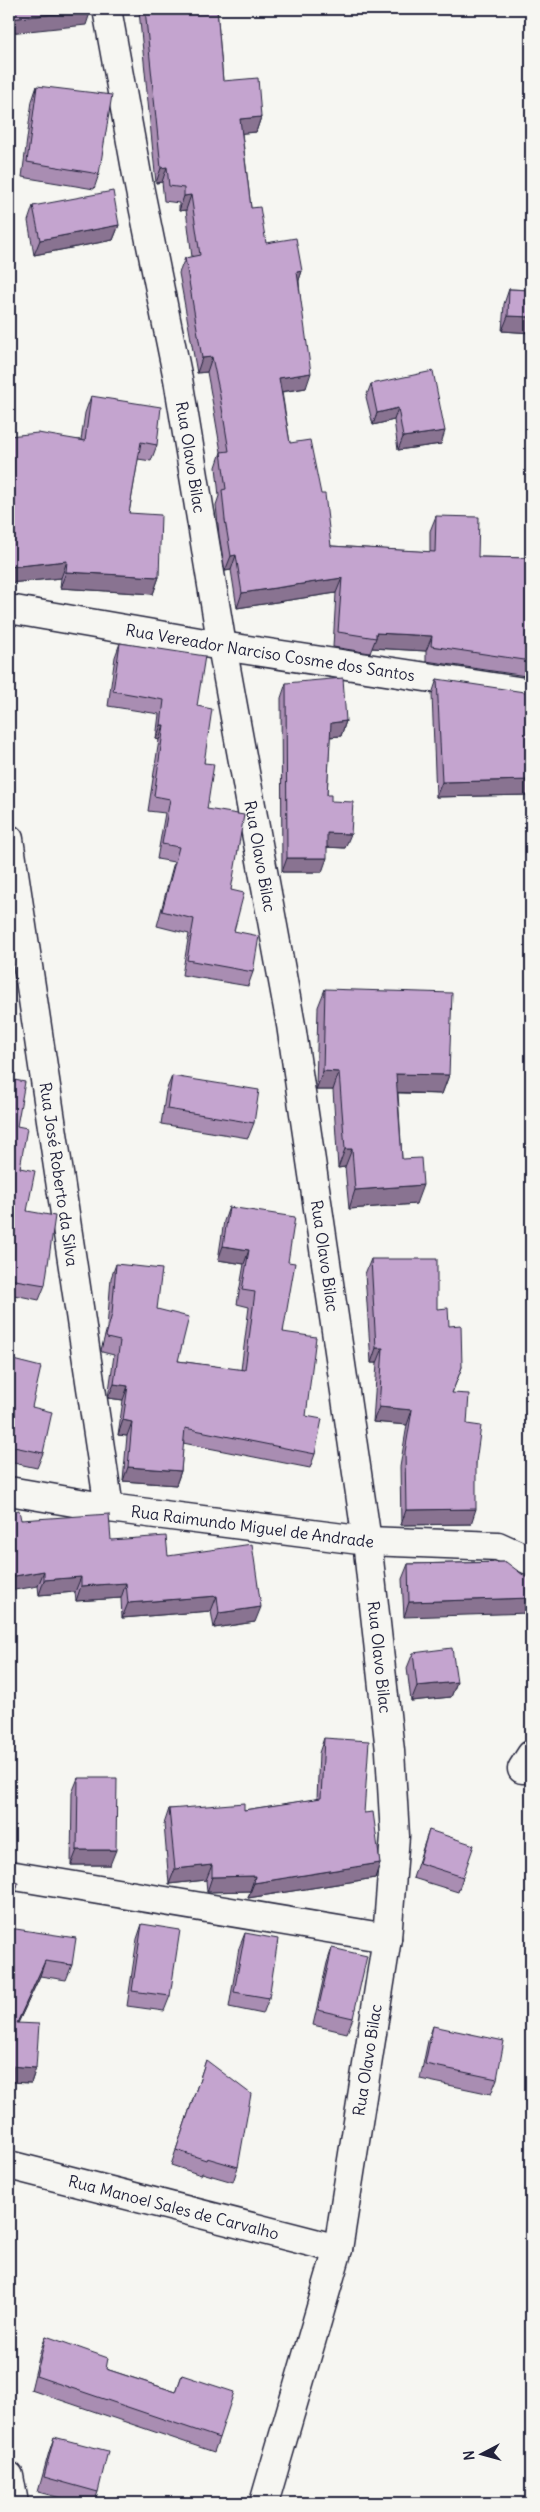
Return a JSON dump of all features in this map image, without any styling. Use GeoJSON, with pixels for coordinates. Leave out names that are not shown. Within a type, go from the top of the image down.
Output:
{"type":"FeatureCollection","features":[{"type":"Feature","properties":{"kind":"street","name":"Rua Olavo Bilac"},"geometry":{"type":"LineString","coordinates":[[108,9],[139,186],[178,379],[222,646],[291,1025],[366,1541],[391,1770],[395,1836],[387,1938],[338,2249],[264,2503]]}},
{"type":"Feature","properties":{"kind":"street","name":"Rua Vereador Narciso Cosme dos Santos"},"geometry":{"type":"LineString","coordinates":[[9,609],[222,646],[531,693]]}},
{"type":"Feature","properties":{"kind":"street","name":"Rua José Roberto da Silva"},"geometry":{"type":"LineString","coordinates":[[9,838],[109,1508]]}},
{"type":"Feature","properties":{"kind":"street","name":"Rua Raimundo Miguel de Andrade"},"geometry":{"type":"LineString","coordinates":[[9,1491],[109,1508],[366,1541],[498,1546],[531,1561]]}},
{"type":"Feature","properties":{"kind":"street"},"geometry":{"type":"LineString","coordinates":[[9,1875],[387,1938]]}},
{"type":"Feature","properties":{"kind":"street","name":"Rua Manoel Sales de Carvalho"},"geometry":{"type":"LineString","coordinates":[[9,2165],[338,2249]]}},
{"type":"Feature","properties":{"kind":"street"},"geometry":{"type":"LineString","coordinates":[[9,2476],[14,2503]]}},
{"type":"Feature","properties":{"kind":"building"},"geometry":{"type":"Polygon","coordinates":[[[9,9],[91,9],[91,10],[9,19],[9,9]]]}},
{"type":"Feature","properties":{"kind":"building"},"geometry":{"type":"Polygon","coordinates":[[[145,9],[217,9],[223,81],[258,78],[261,117],[240,119],[251,208],[260,207],[266,243],[296,238],[302,271],[297,272],[311,373],[279,378],[290,443],[310,440],[321,494],[325,494],[331,546],[435,552],[436,516],[479,517],[478,557],[531,558],[531,661],[431,646],[432,636],[376,633],[376,638],[338,632],[342,578],[242,593],[236,555],[231,556],[225,520],[222,490],[226,489],[221,452],[229,451],[219,390],[212,357],[202,358],[185,258],[200,255],[191,195],[184,196],[184,188],[169,186],[167,167],[161,168],[145,9]]]}},
{"type":"Feature","properties":{"kind":"building"},"geometry":{"type":"Polygon","coordinates":[[[37,86],[112,95],[99,174],[27,162],[37,86]]]}},
{"type":"Feature","properties":{"kind":"building"},"geometry":{"type":"Polygon","coordinates":[[[113,191],[119,225],[40,240],[33,206],[113,191]]]}},
{"type":"Feature","properties":{"kind":"building"},"geometry":{"type":"Polygon","coordinates":[[[509,289],[531,290],[531,317],[508,316],[509,289]]]}},
{"type":"Feature","properties":{"kind":"building"},"geometry":{"type":"Polygon","coordinates":[[[433,371],[445,431],[403,437],[398,408],[377,413],[371,384],[433,371]]]}},
{"type":"Feature","properties":{"kind":"building"},"geometry":{"type":"Polygon","coordinates":[[[91,396],[161,407],[157,445],[141,442],[129,513],[161,515],[159,577],[66,572],[67,561],[9,567],[9,436],[38,433],[85,441],[91,396]]]}},
{"type":"Feature","properties":{"kind":"building"},"geometry":{"type":"Polygon","coordinates":[[[120,643],[205,656],[197,706],[212,709],[204,763],[214,764],[207,809],[244,815],[231,890],[244,893],[234,931],[259,936],[253,972],[187,960],[194,919],[162,911],[179,847],[162,844],[170,799],[154,796],[164,725],[161,725],[164,700],[113,691],[120,643]]]}},
{"type":"Feature","properties":{"kind":"building"},"geometry":{"type":"Polygon","coordinates":[[[343,678],[346,721],[331,723],[327,795],[331,795],[331,801],[353,802],[351,834],[327,833],[327,858],[287,858],[286,683],[343,678]]]}},
{"type":"Feature","properties":{"kind":"building"},"geometry":{"type":"Polygon","coordinates":[[[437,679],[531,693],[531,780],[442,782],[437,679]]]}},
{"type":"Feature","properties":{"kind":"building"},"geometry":{"type":"Polygon","coordinates":[[[325,989],[452,993],[449,1075],[396,1074],[402,1159],[421,1158],[423,1185],[355,1190],[352,1149],[345,1149],[339,1072],[323,1071],[325,989]]]}},
{"type":"Feature","properties":{"kind":"building"},"geometry":{"type":"Polygon","coordinates":[[[172,1076],[259,1090],[254,1123],[167,1109],[172,1076]]]}},
{"type":"Feature","properties":{"kind":"building"},"geometry":{"type":"Polygon","coordinates":[[[9,1079],[25,1082],[17,1126],[27,1128],[20,1168],[35,1171],[27,1211],[55,1216],[45,1285],[9,1279],[9,1079]]]}},
{"type":"Feature","properties":{"kind":"building"},"geometry":{"type":"Polygon","coordinates":[[[229,1207],[295,1217],[288,1262],[295,1263],[283,1332],[316,1337],[306,1416],[322,1419],[315,1454],[185,1428],[181,1471],[128,1467],[132,1422],[123,1420],[128,1386],[114,1384],[120,1341],[107,1338],[106,1336],[112,1314],[116,1264],[162,1269],[157,1309],[189,1317],[178,1361],[245,1370],[255,1292],[242,1290],[249,1250],[223,1246],[229,1207]]]}},
{"type":"Feature","properties":{"kind":"building"},"geometry":{"type":"Polygon","coordinates":[[[371,1259],[437,1259],[437,1309],[448,1308],[449,1326],[461,1325],[462,1367],[452,1393],[469,1394],[467,1424],[481,1426],[476,1462],[476,1509],[406,1510],[405,1452],[412,1410],[379,1407],[383,1348],[376,1348],[371,1259]]]}},
{"type":"Feature","properties":{"kind":"building"},"geometry":{"type":"Polygon","coordinates":[[[9,1359],[41,1367],[32,1407],[52,1412],[43,1453],[9,1446],[9,1359]]]}},
{"type":"Feature","properties":{"kind":"building"},"geometry":{"type":"Polygon","coordinates":[[[19,1510],[21,1520],[109,1514],[111,1540],[166,1536],[168,1556],[252,1544],[261,1607],[219,1613],[217,1596],[128,1603],[126,1583],[81,1586],[81,1577],[44,1580],[44,1571],[9,1577],[9,1512],[19,1510]]]}},
{"type":"Feature","properties":{"kind":"building"},"geometry":{"type":"Polygon","coordinates":[[[506,1562],[531,1581],[531,1598],[409,1602],[408,1564],[506,1562]]]}},
{"type":"Feature","properties":{"kind":"building"},"geometry":{"type":"Polygon","coordinates":[[[452,1648],[457,1682],[417,1686],[413,1653],[452,1648]]]}},
{"type":"Feature","properties":{"kind":"building"},"geometry":{"type":"Polygon","coordinates":[[[324,1738],[369,1741],[364,1813],[373,1812],[380,1863],[254,1883],[255,1876],[212,1877],[212,1865],[175,1869],[169,1809],[244,1803],[244,1810],[321,1798],[324,1738]]]}},
{"type":"Feature","properties":{"kind":"building"},"geometry":{"type":"Polygon","coordinates":[[[78,1778],[117,1778],[116,1850],[77,1850],[78,1778]]]}},
{"type":"Feature","properties":{"kind":"building"},"geometry":{"type":"Polygon","coordinates":[[[429,1830],[474,1845],[463,1877],[419,1863],[429,1830]]]}},
{"type":"Feature","properties":{"kind":"building"},"geometry":{"type":"Polygon","coordinates":[[[9,1881],[18,1883],[9,1925],[9,1881]]]}},
{"type":"Feature","properties":{"kind":"building"},"geometry":{"type":"Polygon","coordinates":[[[142,1924],[180,1930],[170,1996],[132,1991],[142,1924]]]}},
{"type":"Feature","properties":{"kind":"building"},"geometry":{"type":"Polygon","coordinates":[[[9,1928],[76,1938],[72,1965],[45,1961],[17,2023],[39,2024],[36,2068],[9,2066],[9,1928]]]}},
{"type":"Feature","properties":{"kind":"building"},"geometry":{"type":"Polygon","coordinates":[[[245,1933],[278,1939],[269,1998],[234,1992],[245,1933]]]}},
{"type":"Feature","properties":{"kind":"building"},"geometry":{"type":"Polygon","coordinates":[[[332,1948],[367,1956],[353,2018],[318,2010],[332,1948]]]}},
{"type":"Feature","properties":{"kind":"building"},"geometry":{"type":"Polygon","coordinates":[[[433,2026],[504,2041],[497,2079],[425,2064],[433,2026]]]}},
{"type":"Feature","properties":{"kind":"building"},"geometry":{"type":"Polygon","coordinates":[[[206,2060],[251,2094],[238,2167],[207,2158],[206,2160],[176,2150],[206,2060]]]}},
{"type":"Feature","properties":{"kind":"building"},"geometry":{"type":"Polygon","coordinates":[[[46,2336],[108,2358],[106,2369],[176,2392],[182,2375],[234,2392],[219,2438],[36,2376],[46,2336]]]}},
{"type":"Feature","properties":{"kind":"building"},"geometry":{"type":"Polygon","coordinates":[[[54,2437],[108,2451],[98,2492],[44,2477],[54,2437]]]}}]}
